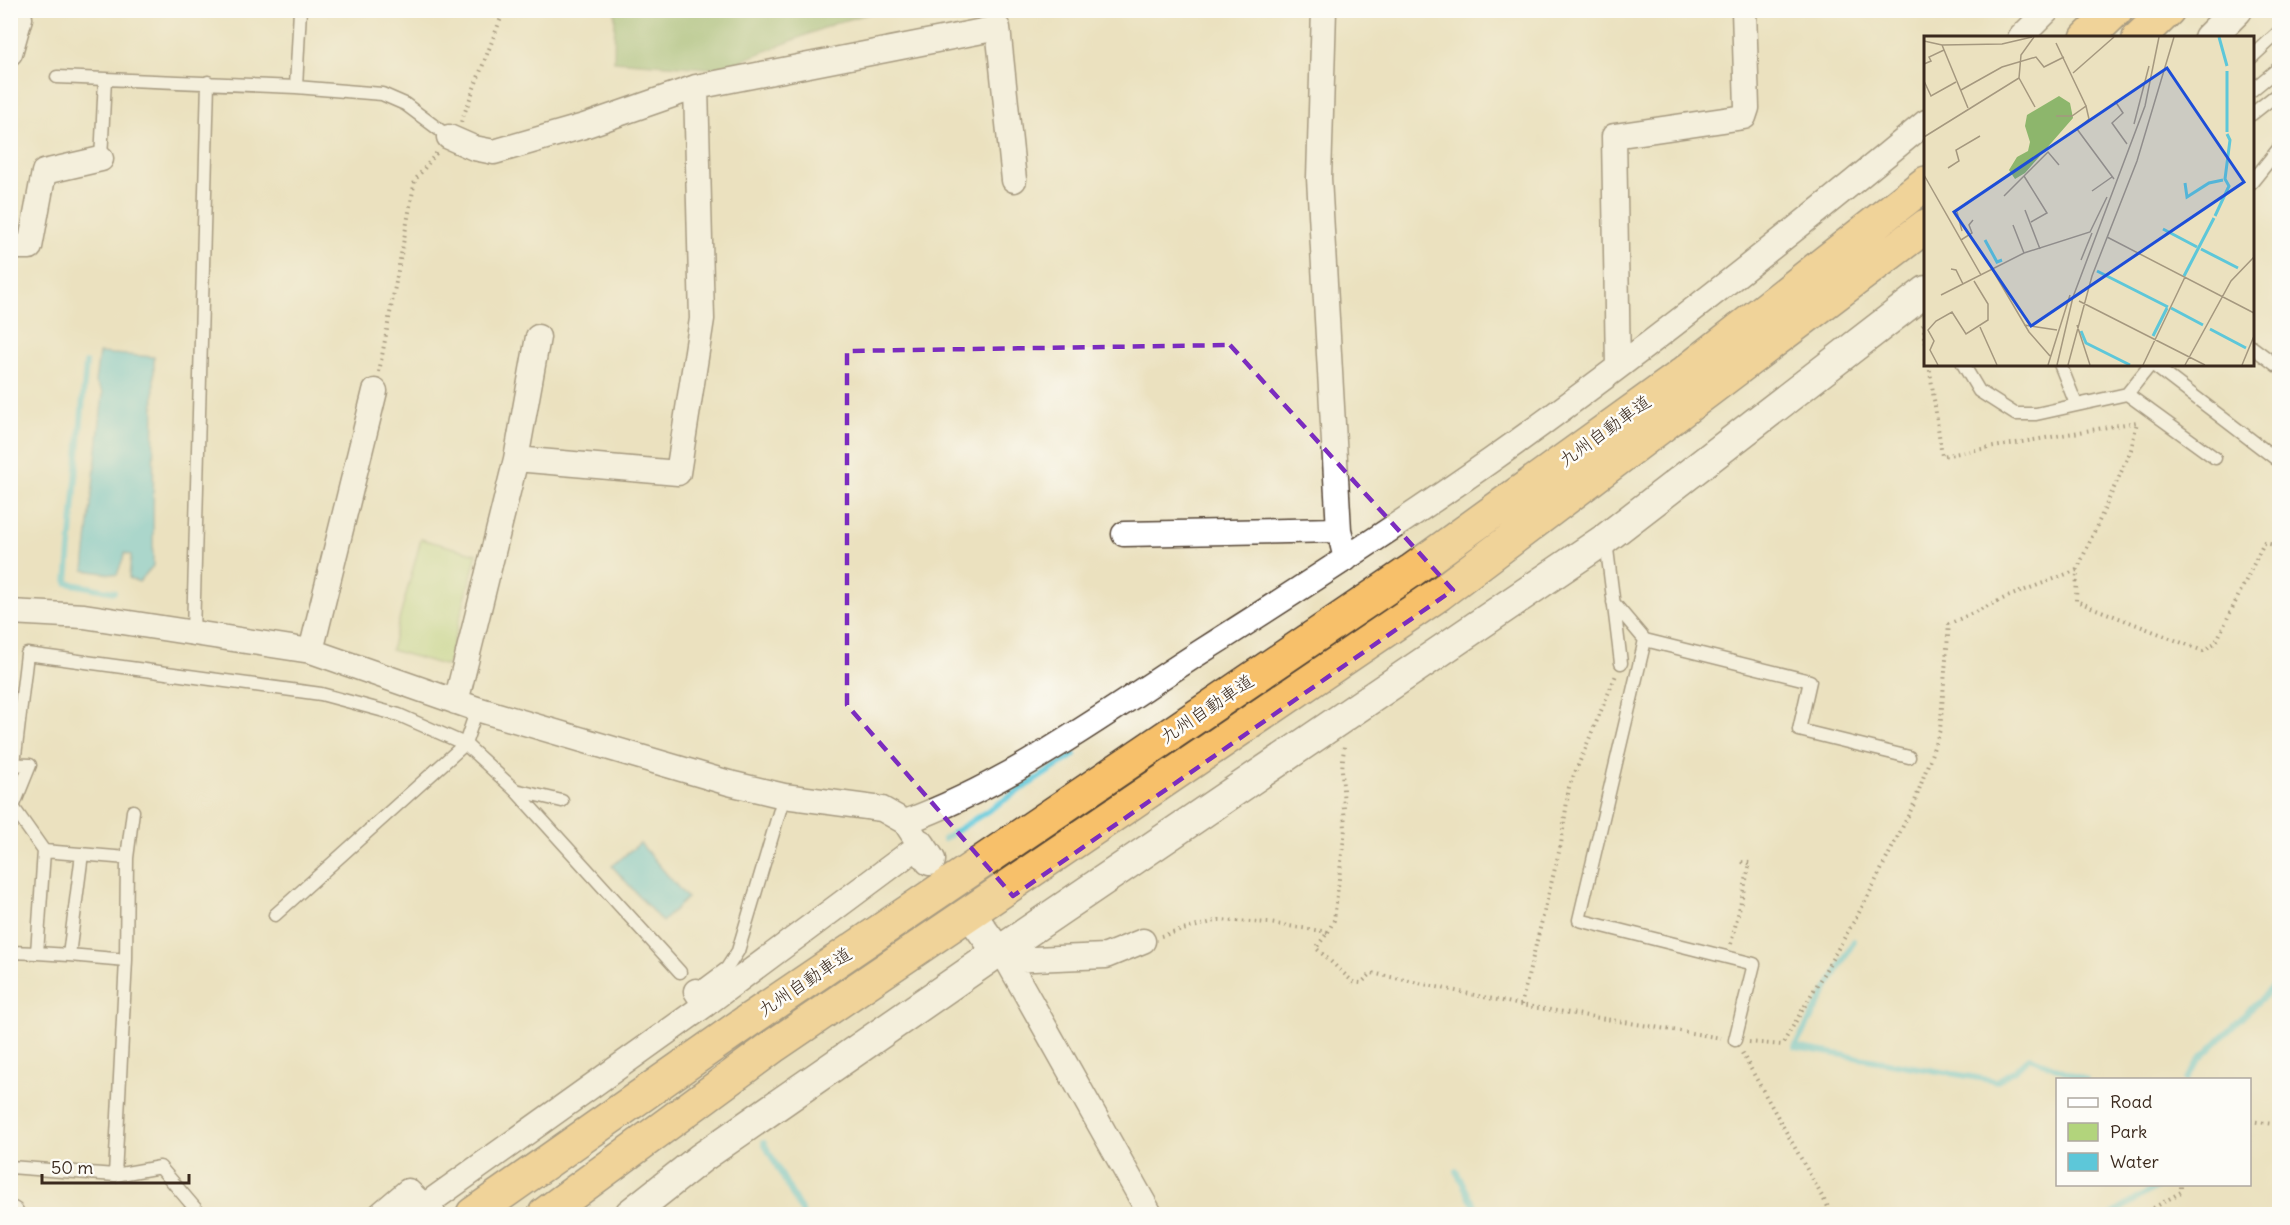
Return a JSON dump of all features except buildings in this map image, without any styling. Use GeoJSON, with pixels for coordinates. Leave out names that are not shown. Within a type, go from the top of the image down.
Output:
{"type":"FeatureCollection","features":[{"type":"Feature","properties":{"kind":"highway"},"geometry":{"type":"LineString","coordinates":[[2088,36],[2116,10]]}},
{"type":"Feature","properties":{"kind":"highway"},"geometry":{"type":"LineString","coordinates":[[2141,36],[2168,10]]}},
{"type":"Feature","properties":{"kind":"highway","name":"九州自動車道"},"geometry":{"type":"LineString","coordinates":[[473,1215],[778,1000],[1411,571],[1678,378],[1924,185]]}},
{"type":"Feature","properties":{"kind":"highway","name":"九州自動車道"},"geometry":{"type":"LineString","coordinates":[[545,1215],[775,1045],[1439,594],[1924,228]]}},
{"type":"Feature","properties":{"kind":"street"},"geometry":{"type":"LineString","coordinates":[[1324,10],[1319,178],[1339,530],[1347,559]]}},
{"type":"Feature","properties":{"kind":"street"},"geometry":{"type":"LineString","coordinates":[[1618,367],[1614,136],[1744,117],[1747,108],[1744,10]]}},
{"type":"Feature","properties":{"kind":"street"},"geometry":{"type":"LineString","coordinates":[[2022,36],[2048,10]]}},
{"type":"Feature","properties":{"kind":"street"},"geometry":{"type":"LineString","coordinates":[[2212,36],[2237,10]]}},
{"type":"Feature","properties":{"kind":"street"},"geometry":{"type":"LineString","coordinates":[[10,53],[20,18]]}},
{"type":"Feature","properties":{"kind":"street"},"geometry":{"type":"LineString","coordinates":[[449,137],[474,148],[494,152],[584,126],[696,87],[998,28],[1014,180]]}},
{"type":"Feature","properties":{"kind":"street"},"geometry":{"type":"LineString","coordinates":[[516,459],[678,473],[702,319],[696,87]]}},
{"type":"Feature","properties":{"kind":"street"},"geometry":{"type":"LineString","coordinates":[[381,1215],[408,1191],[427,1210],[701,998],[918,842],[939,810],[1031,760],[1347,559],[1493,459],[1683,318],[1924,124]]}},
{"type":"Feature","properties":{"kind":"street"},"geometry":{"type":"LineString","coordinates":[[10,247],[30,247],[44,172],[100,159]]}},
{"type":"Feature","properties":{"kind":"street"},"geometry":{"type":"LineString","coordinates":[[630,1215],[701,1158],[1605,539],[1924,293]]}},
{"type":"Feature","properties":{"kind":"street"},"geometry":{"type":"LineString","coordinates":[[466,705],[516,459],[538,337]]}},
{"type":"Feature","properties":{"kind":"street"},"geometry":{"type":"LineString","coordinates":[[311,651],[375,391]]}},
{"type":"Feature","properties":{"kind":"street"},"geometry":{"type":"LineString","coordinates":[[1124,534],[1339,530]]}},
{"type":"Feature","properties":{"kind":"street"},"geometry":{"type":"LineString","coordinates":[[10,612],[84,616],[311,651],[466,705],[784,796],[882,809],[918,842]]}},
{"type":"Feature","properties":{"kind":"street"},"geometry":{"type":"LineString","coordinates":[[980,926],[1003,953],[1150,1215]]}},
{"type":"Feature","properties":{"kind":"street"},"geometry":{"type":"LineString","coordinates":[[1003,953],[1106,956],[1143,942]]}},
{"type":"Feature","properties":{"kind":"lane"},"geometry":{"type":"LineString","coordinates":[[296,87],[300,10]]}},
{"type":"Feature","properties":{"kind":"lane"},"geometry":{"type":"LineString","coordinates":[[2254,56],[2280,31]]}},
{"type":"Feature","properties":{"kind":"lane"},"geometry":{"type":"LineString","coordinates":[[2254,89],[2280,68]]}},
{"type":"Feature","properties":{"kind":"lane"},"geometry":{"type":"LineString","coordinates":[[57,77],[208,82],[382,94],[405,104],[449,137]]}},
{"type":"Feature","properties":{"kind":"lane"},"geometry":{"type":"LineString","coordinates":[[100,159],[105,79]]}},
{"type":"Feature","properties":{"kind":"lane"},"geometry":{"type":"LineString","coordinates":[[193,634],[208,82]]}},
{"type":"Feature","properties":{"kind":"lane"},"geometry":{"type":"LineString","coordinates":[[2254,113],[2280,92]]}},
{"type":"Feature","properties":{"kind":"lane"},"geometry":{"type":"LineString","coordinates":[[2254,181],[2280,147]]}},
{"type":"Feature","properties":{"kind":"lane"},"geometry":{"type":"LineString","coordinates":[[2254,348],[2280,368]]}},
{"type":"Feature","properties":{"kind":"lane"},"geometry":{"type":"LineString","coordinates":[[1964,366],[1979,391],[2015,414],[2036,414],[2127,394],[2150,366]]}},
{"type":"Feature","properties":{"kind":"lane"},"geometry":{"type":"LineString","coordinates":[[2061,366],[2076,404]]}},
{"type":"Feature","properties":{"kind":"lane"},"geometry":{"type":"LineString","coordinates":[[2155,366],[2280,462]]}},
{"type":"Feature","properties":{"kind":"lane"},"geometry":{"type":"LineString","coordinates":[[2127,394],[2215,458]]}},
{"type":"Feature","properties":{"kind":"lane"},"geometry":{"type":"LineString","coordinates":[[1605,539],[1621,663]]}},
{"type":"Feature","properties":{"kind":"lane"},"geometry":{"type":"LineString","coordinates":[[1613,602],[1645,640],[1810,681],[1799,730],[1909,758]]}},
{"type":"Feature","properties":{"kind":"lane"},"geometry":{"type":"LineString","coordinates":[[1645,640],[1580,920],[1754,964],[1735,1040]]}},
{"type":"Feature","properties":{"kind":"lane"},"geometry":{"type":"LineString","coordinates":[[37,953],[44,851],[13,807],[30,765],[12,764],[27,654],[321,694],[399,715],[465,744],[515,790],[680,972]]}},
{"type":"Feature","properties":{"kind":"lane"},"geometry":{"type":"LineString","coordinates":[[274,915],[465,744],[466,705]]}},
{"type":"Feature","properties":{"kind":"lane"},"geometry":{"type":"LineString","coordinates":[[515,790],[562,801]]}},
{"type":"Feature","properties":{"kind":"lane"},"geometry":{"type":"LineString","coordinates":[[701,998],[727,968],[738,951],[784,796]]}},
{"type":"Feature","properties":{"kind":"lane"},"geometry":{"type":"LineString","coordinates":[[115,1175],[126,960],[127,858],[133,811]]}},
{"type":"Feature","properties":{"kind":"lane"},"geometry":{"type":"LineString","coordinates":[[44,851],[127,858]]}},
{"type":"Feature","properties":{"kind":"lane"},"geometry":{"type":"LineString","coordinates":[[69,955],[82,854]]}},
{"type":"Feature","properties":{"kind":"lane"},"geometry":{"type":"LineString","coordinates":[[10,952],[126,960]]}},
{"type":"Feature","properties":{"kind":"lane"},"geometry":{"type":"LineString","coordinates":[[10,1167],[115,1175],[160,1167],[200,1215]]}},
{"type":"Feature","properties":{"kind":"path"},"geometry":{"type":"LineString","coordinates":[[375,391],[414,180],[460,123],[504,10]]}},
{"type":"Feature","properties":{"kind":"path"},"geometry":{"type":"LineString","coordinates":[[1929,366],[1942,456],[2137,422],[2131,450],[2077,570],[2076,601],[2203,651],[2216,642],[2264,543],[2280,546]]}},
{"type":"Feature","properties":{"kind":"path"},"geometry":{"type":"LineString","coordinates":[[1347,717],[1342,770],[1345,829],[1334,920],[1316,948],[1353,982],[1361,983],[1372,973],[1521,1005],[1735,1040],[1782,1045],[1864,904],[1914,804],[1940,730],[1949,624],[2007,597],[2077,570]]}},
{"type":"Feature","properties":{"kind":"path"},"geometry":{"type":"LineString","coordinates":[[1521,1005],[1561,844],[1569,787],[1621,663]]}},
{"type":"Feature","properties":{"kind":"path"},"geometry":{"type":"LineString","coordinates":[[1728,957],[1750,863],[1741,862]]}},
{"type":"Feature","properties":{"kind":"path"},"geometry":{"type":"LineString","coordinates":[[1143,942],[1219,920],[1269,923],[1328,932]]}},
{"type":"Feature","properties":{"kind":"path"},"geometry":{"type":"LineString","coordinates":[[1735,1040],[1832,1215]]}},
{"type":"Feature","properties":{"kind":"path"},"geometry":{"type":"LineString","coordinates":[[2251,1121],[2280,1125]]}},
{"type":"Feature","properties":{"kind":"path"},"geometry":{"type":"LineString","coordinates":[[2144,1215],[2181,1192],[2181,1186]]}},
{"type":"Feature","properties":{"kind":"highlighted area"},"geometry":{"type":"Polygon","coordinates":[[[1230,345],[1453,590],[1013,896],[847,705],[847,351],[1230,345]]]}},
{"type":"Feature","properties":{"kind":"green space"},"geometry":{"type":"Polygon","coordinates":[[[615,10],[878,11],[836,23],[721,69],[614,61],[615,10]]]}},
{"type":"Feature","properties":{"kind":"green space"},"geometry":{"type":"Polygon","coordinates":[[[421,539],[477,554],[447,666],[391,650],[421,539]]]}},
{"type":"Feature","properties":{"kind":"water"},"geometry":{"type":"Polygon","coordinates":[[[99,353],[154,357],[153,566],[139,582],[129,578],[131,555],[125,553],[117,575],[84,570],[103,393],[95,382],[99,353]]]}},
{"type":"Feature","properties":{"kind":"water"},"geometry":{"type":"Polygon","coordinates":[[[640,843],[687,898],[662,922],[612,866],[640,843]]]}},
{"type":"Feature","properties":{"kind":"waterway"},"geometry":{"type":"LineString","coordinates":[[86,363],[67,583],[114,592]]}},
{"type":"Feature","properties":{"kind":"waterway"},"geometry":{"type":"LineString","coordinates":[[944,839],[1074,755]]}},
{"type":"Feature","properties":{"kind":"waterway"},"geometry":{"type":"LineString","coordinates":[[1854,941],[1795,1047],[1996,1081],[2014,1071],[2029,1057],[2081,1078]]}},
{"type":"Feature","properties":{"kind":"waterway"},"geometry":{"type":"LineString","coordinates":[[2187,1078],[2199,1060],[2280,980]]}},
{"type":"Feature","properties":{"kind":"waterway"},"geometry":{"type":"LineString","coordinates":[[764,1143],[803,1214]]}},
{"type":"Feature","properties":{"kind":"waterway"},"geometry":{"type":"LineString","coordinates":[[1456,1171],[1479,1214]]}},
{"type":"Feature","properties":{"kind":"waterway"},"geometry":{"type":"LineString","coordinates":[[2113,1214],[2158,1186]]}}]}
